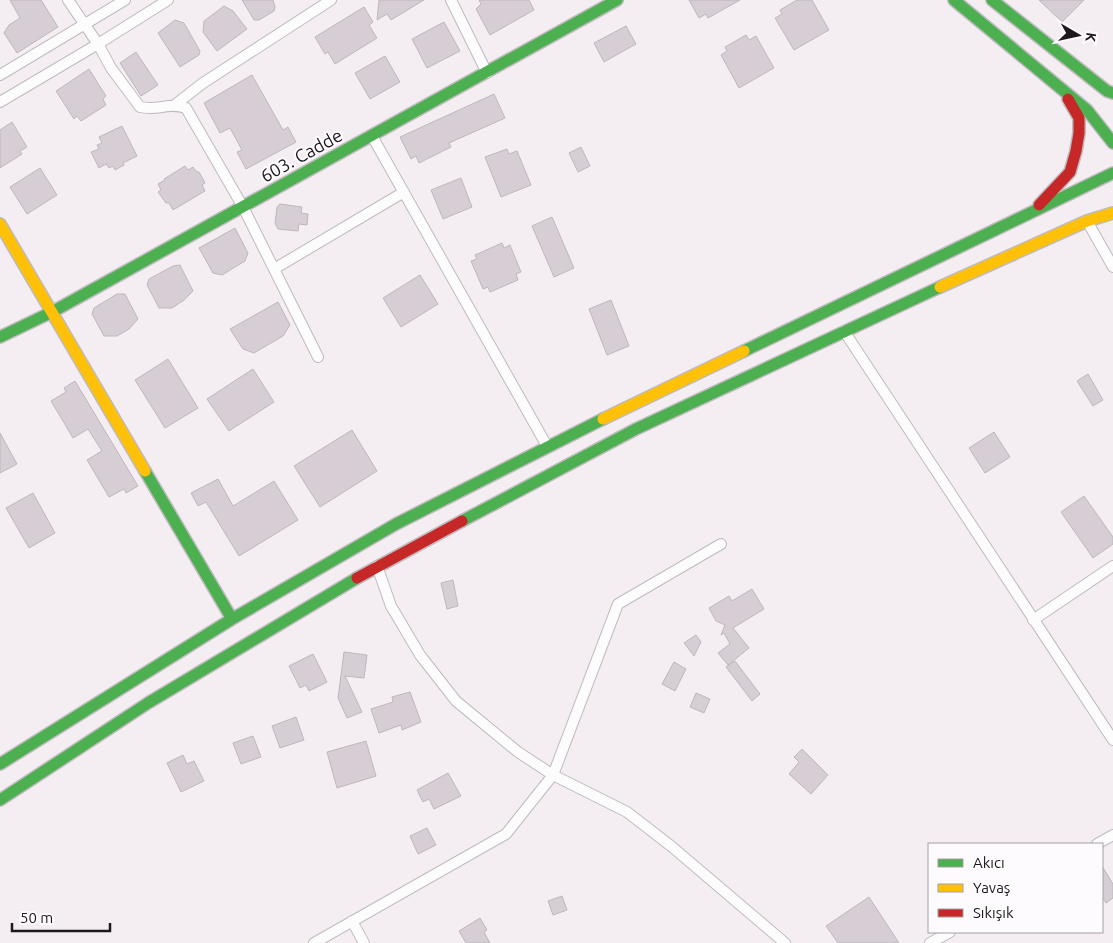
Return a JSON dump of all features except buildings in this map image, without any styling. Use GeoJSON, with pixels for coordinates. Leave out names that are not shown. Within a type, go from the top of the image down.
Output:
{"type":"FeatureCollection","features":[{"type":"Feature","properties":{"kind":"main road","name":"603. Cadde"},"geometry":{"type":"LineString","coordinates":[[0,337],[52,312],[617,0]]}},
{"type":"Feature","properties":{"kind":"main road"},"geometry":{"type":"LineString","coordinates":[[954,0],[1087,110],[1113,143]]}},
{"type":"Feature","properties":{"kind":"main road"},"geometry":{"type":"LineString","coordinates":[[992,0],[1107,91],[1113,93]]}},
{"type":"Feature","properties":{"kind":"main road"},"geometry":{"type":"LineString","coordinates":[[1030,214],[1070,172],[1076,150],[1079,118],[1060,88]]}},
{"type":"Feature","properties":{"kind":"main road"},"geometry":{"type":"LineString","coordinates":[[0,764],[232,619],[396,524],[547,446],[1113,173]]}},
{"type":"Feature","properties":{"kind":"main road"},"geometry":{"type":"LineString","coordinates":[[0,800],[148,702],[377,566],[636,430],[914,298],[1087,221],[1113,212]]}},
{"type":"Feature","properties":{"kind":"main road"},"geometry":{"type":"LineString","coordinates":[[0,224],[232,619]]}},
{"type":"Feature","properties":{"kind":"street"},"geometry":{"type":"LineString","coordinates":[[68,0],[98,44],[111,68],[140,107],[149,109],[176,104],[203,83],[331,0]]}},
{"type":"Feature","properties":{"kind":"street"},"geometry":{"type":"LineString","coordinates":[[0,75],[126,0]]}},
{"type":"Feature","properties":{"kind":"street"},"geometry":{"type":"LineString","coordinates":[[0,102],[168,0]]}},
{"type":"Feature","properties":{"kind":"street"},"geometry":{"type":"LineString","coordinates":[[451,0],[487,73]]}},
{"type":"Feature","properties":{"kind":"street"},"geometry":{"type":"LineString","coordinates":[[176,104],[186,108],[242,207],[318,357]]}},
{"type":"Feature","properties":{"kind":"street"},"geometry":{"type":"LineString","coordinates":[[372,136],[547,446]]}},
{"type":"Feature","properties":{"kind":"street"},"geometry":{"type":"LineString","coordinates":[[274,269],[404,192]]}},
{"type":"Feature","properties":{"kind":"street"},"geometry":{"type":"LineString","coordinates":[[1087,221],[1113,267]]}},
{"type":"Feature","properties":{"kind":"street"},"geometry":{"type":"LineString","coordinates":[[844,331],[1113,740]]}},
{"type":"Feature","properties":{"kind":"street"},"geometry":{"type":"LineString","coordinates":[[314,943],[506,834],[553,775],[618,604],[721,544]]}},
{"type":"Feature","properties":{"kind":"street"},"geometry":{"type":"LineString","coordinates":[[377,566],[390,606],[420,655],[456,702],[518,752],[553,775],[627,812],[671,846],[786,943]]}},
{"type":"Feature","properties":{"kind":"street"},"geometry":{"type":"LineString","coordinates":[[1033,620],[1113,566]]}},
{"type":"Feature","properties":{"kind":"street"},"geometry":{"type":"LineString","coordinates":[[1099,843],[1113,835]]}},
{"type":"Feature","properties":{"kind":"street"},"geometry":{"type":"LineString","coordinates":[[352,921],[364,943]]}},
{"type":"Feature","properties":{"kind":"street"},"geometry":{"type":"LineString","coordinates":[[930,943],[948,933]]}},
{"type":"Feature","properties":{"kind":"traffic: fast"},"geometry":{"type":"LineString","coordinates":[[0,337],[52,312],[617,0]]}},
{"type":"Feature","properties":{"kind":"traffic: fast"},"geometry":{"type":"LineString","coordinates":[[954,0],[1087,110],[1113,143]]}},
{"type":"Feature","properties":{"kind":"traffic: fast"},"geometry":{"type":"LineString","coordinates":[[992,0],[1107,91],[1113,93]]}},
{"type":"Feature","properties":{"kind":"traffic: fast"},"geometry":{"type":"LineString","coordinates":[[744,351],[1113,173]]}},
{"type":"Feature","properties":{"kind":"traffic: fast"},"geometry":{"type":"LineString","coordinates":[[462,521],[636,429],[940,287]]}},
{"type":"Feature","properties":{"kind":"traffic: fast"},"geometry":{"type":"LineString","coordinates":[[0,764],[232,619],[396,524],[603,419]]}},
{"type":"Feature","properties":{"kind":"traffic: fast"},"geometry":{"type":"LineString","coordinates":[[145,471],[232,619]]}},
{"type":"Feature","properties":{"kind":"traffic: fast"},"geometry":{"type":"LineString","coordinates":[[0,800],[148,703],[357,578]]}},
{"type":"Feature","properties":{"kind":"traffic: slow"},"geometry":{"type":"LineString","coordinates":[[940,287],[1087,221],[1113,213]]}},
{"type":"Feature","properties":{"kind":"traffic: slow"},"geometry":{"type":"LineString","coordinates":[[0,224],[145,471]]}},
{"type":"Feature","properties":{"kind":"traffic: slow"},"geometry":{"type":"LineString","coordinates":[[603,419],[744,351]]}},
{"type":"Feature","properties":{"kind":"traffic: jam"},"geometry":{"type":"LineString","coordinates":[[1039,205],[1070,172],[1076,151],[1079,118],[1068,99]]}},
{"type":"Feature","properties":{"kind":"traffic: jam"},"geometry":{"type":"LineString","coordinates":[[357,578],[462,521]]}}]}
